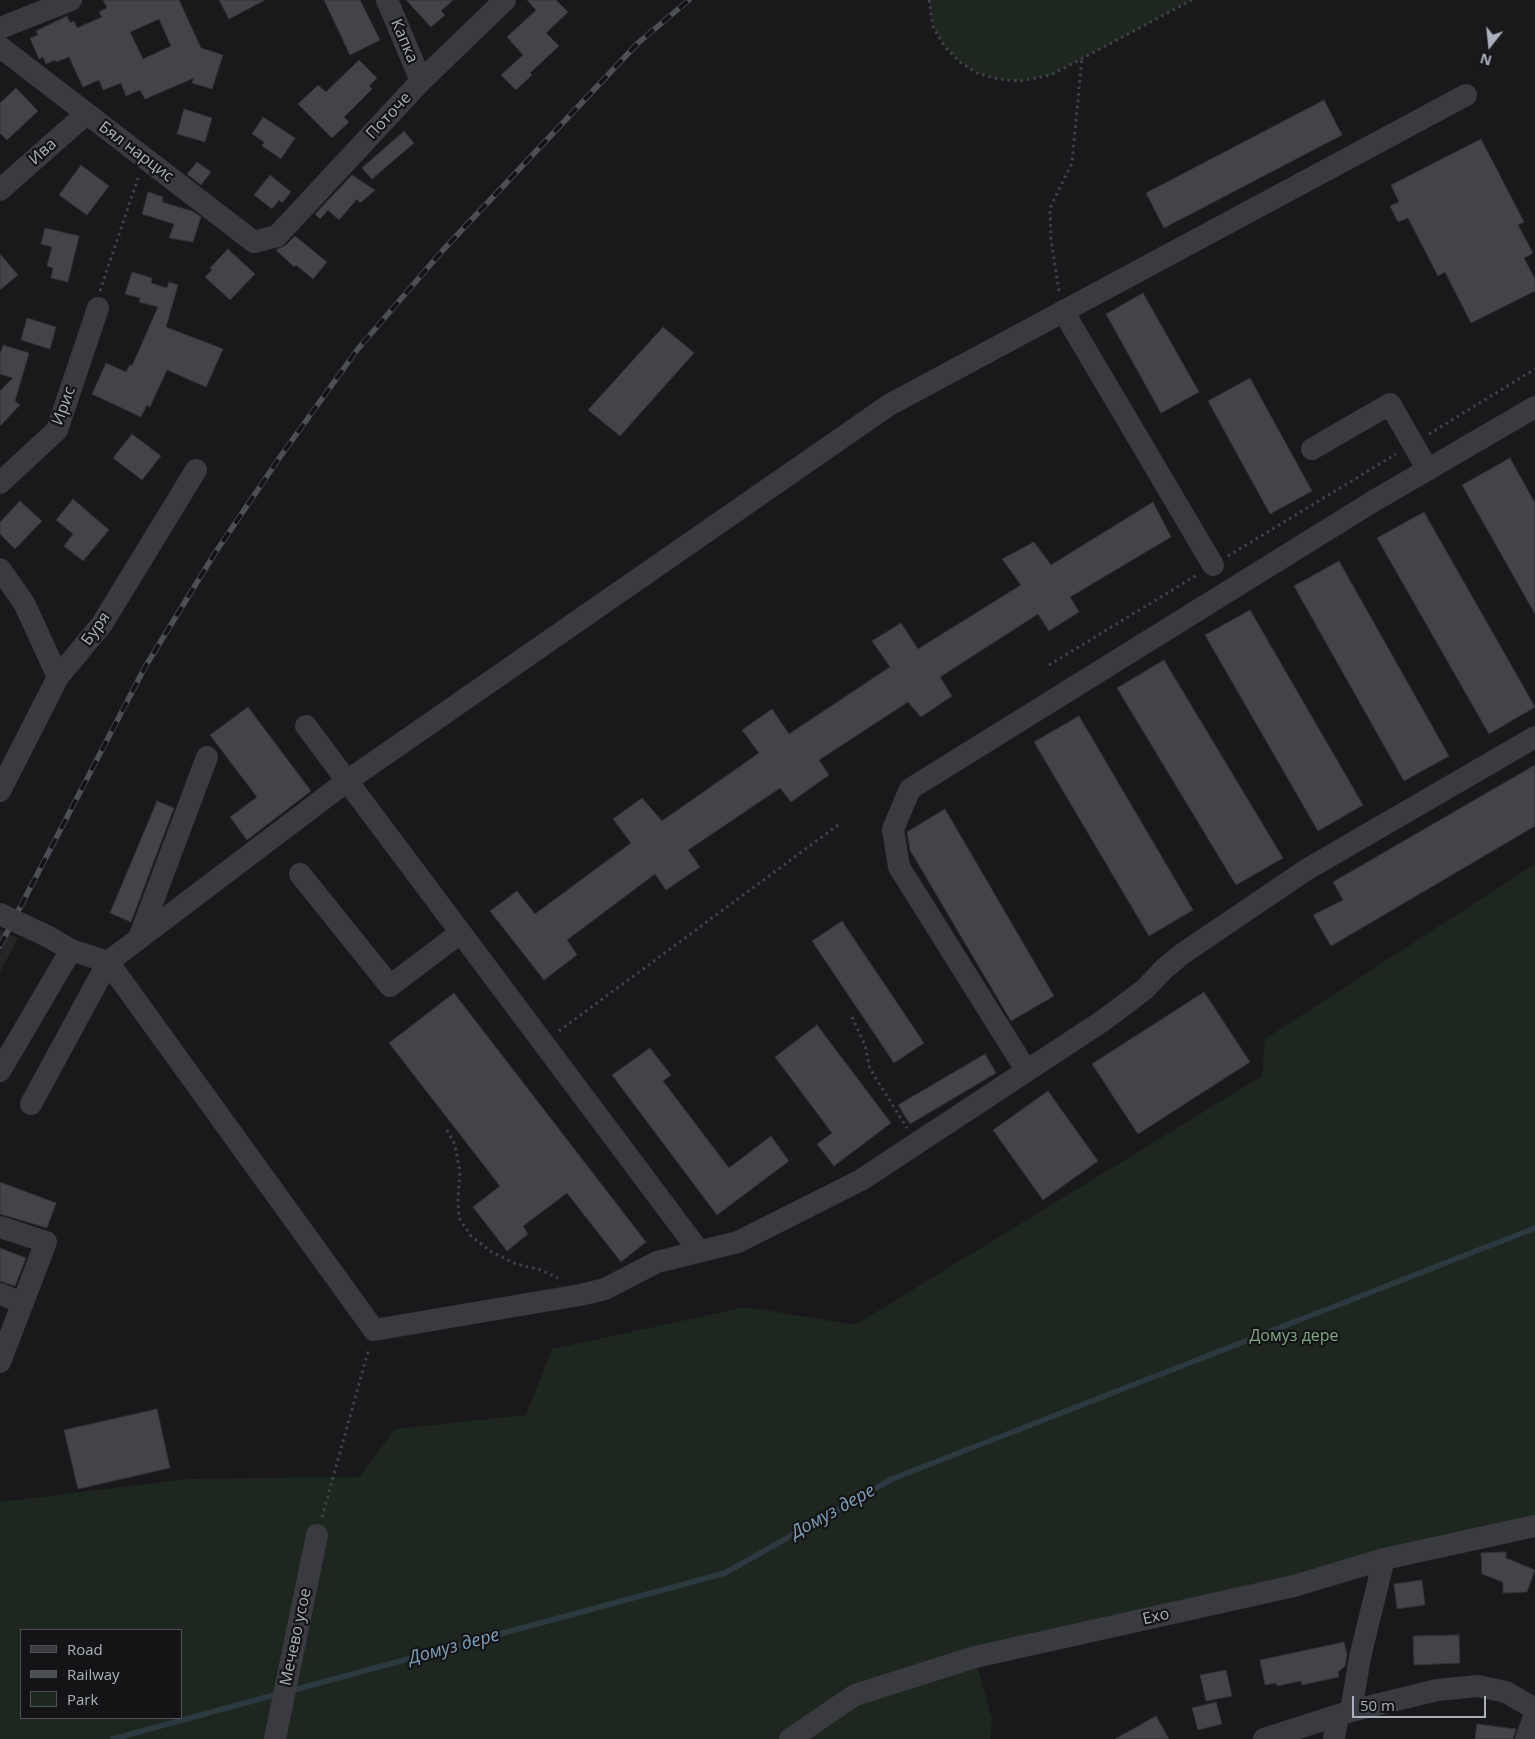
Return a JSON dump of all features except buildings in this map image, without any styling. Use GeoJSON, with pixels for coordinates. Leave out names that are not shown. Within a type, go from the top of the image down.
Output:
{"type":"FeatureCollection","features":[{"type":"Feature","properties":{"kind":"street"},"geometry":{"type":"LineString","coordinates":[[0,28],[71,0]]}},
{"type":"Feature","properties":{"kind":"street","name":"Капка"},"geometry":{"type":"LineString","coordinates":[[387,0],[421,81]]}},
{"type":"Feature","properties":{"kind":"street","name":"Поточе"},"geometry":{"type":"LineString","coordinates":[[276,236],[421,81],[505,0]]}},
{"type":"Feature","properties":{"kind":"street","name":"Бял нарцис"},"geometry":{"type":"LineString","coordinates":[[0,47],[254,242],[276,236]]}},
{"type":"Feature","properties":{"kind":"street"},"geometry":{"type":"LineString","coordinates":[[31,1104],[108,962],[347,780],[889,405],[1466,95]]}},
{"type":"Feature","properties":{"kind":"street","name":"Ива"},"geometry":{"type":"LineString","coordinates":[[0,190],[86,114]]}},
{"type":"Feature","properties":{"kind":"street","name":"Ирис"},"geometry":{"type":"LineString","coordinates":[[0,483],[57,430],[98,308]]}},
{"type":"Feature","properties":{"kind":"street"},"geometry":{"type":"LineString","coordinates":[[1063,311],[1213,566]]}},
{"type":"Feature","properties":{"kind":"street"},"geometry":{"type":"LineString","coordinates":[[1312,449],[1390,404],[1428,470]]}},
{"type":"Feature","properties":{"kind":"street"},"geometry":{"type":"LineString","coordinates":[[1026,1070],[899,867],[893,829],[910,789],[1428,470],[1535,407]]}},
{"type":"Feature","properties":{"kind":"street","name":"Буря"},"geometry":{"type":"LineString","coordinates":[[0,791],[58,678],[102,624],[196,470]]}},
{"type":"Feature","properties":{"kind":"street"},"geometry":{"type":"LineString","coordinates":[[0,569],[24,603],[58,678]]}},
{"type":"Feature","properties":{"kind":"street"},"geometry":{"type":"LineString","coordinates":[[306,726],[698,1251]]}},
{"type":"Feature","properties":{"kind":"street"},"geometry":{"type":"LineString","coordinates":[[0,914],[47,936],[71,950],[108,962],[374,1330],[580,1295],[604,1289],[657,1262],[738,1242],[861,1180],[1104,1020],[1145,989],[1164,968],[1182,954],[1306,870],[1535,737]]}},
{"type":"Feature","properties":{"kind":"street"},"geometry":{"type":"LineString","coordinates":[[139,938],[207,756]]}},
{"type":"Feature","properties":{"kind":"street"},"geometry":{"type":"LineString","coordinates":[[300,874],[390,986],[460,933]]}},
{"type":"Feature","properties":{"kind":"street"},"geometry":{"type":"LineString","coordinates":[[0,1070],[71,950]]}},
{"type":"Feature","properties":{"kind":"street"},"geometry":{"type":"LineString","coordinates":[[0,1228],[46,1242],[0,1363]]}},
{"type":"Feature","properties":{"kind":"street"},"geometry":{"type":"LineString","coordinates":[[0,1294],[24,1303]]}},
{"type":"Feature","properties":{"kind":"street","name":"Ехо"},"geometry":{"type":"LineString","coordinates":[[790,1739],[855,1695],[975,1657],[1294,1586],[1384,1559],[1535,1526]]}},
{"type":"Feature","properties":{"kind":"street","name":"Мечево усое"},"geometry":{"type":"LineString","coordinates":[[275,1739],[317,1535]]}},
{"type":"Feature","properties":{"kind":"street"},"geometry":{"type":"LineString","coordinates":[[1334,1739],[1344,1713],[1360,1657],[1384,1559]]}},
{"type":"Feature","properties":{"kind":"street"},"geometry":{"type":"LineString","coordinates":[[1264,1739],[1344,1713],[1437,1690],[1478,1686],[1506,1692],[1535,1709]]}},
{"type":"Feature","properties":{"kind":"street"},"geometry":{"type":"LineString","coordinates":[[1526,1739],[1535,1714]]}},
{"type":"Feature","properties":{"kind":"path"},"geometry":{"type":"LineString","coordinates":[[929,0],[933,27],[945,47],[960,62],[977,73],[997,79],[1020,81],[1037,80],[1051,75],[1192,0]]}},
{"type":"Feature","properties":{"kind":"path"},"geometry":{"type":"LineString","coordinates":[[1063,311],[1051,240],[1050,208],[1072,164],[1082,58]]}},
{"type":"Feature","properties":{"kind":"path"},"geometry":{"type":"LineString","coordinates":[[98,308],[101,286],[145,159]]}},
{"type":"Feature","properties":{"kind":"path"},"geometry":{"type":"LineString","coordinates":[[1049,665],[1535,369]]}},
{"type":"Feature","properties":{"kind":"path"},"geometry":{"type":"LineString","coordinates":[[543,1043],[838,825]]}},
{"type":"Feature","properties":{"kind":"path"},"geometry":{"type":"LineString","coordinates":[[852,1017],[866,1045],[870,1069],[918,1143]]}},
{"type":"Feature","properties":{"kind":"path"},"geometry":{"type":"LineString","coordinates":[[447,1130],[455,1145],[460,1172],[459,1218],[471,1236],[490,1251],[516,1264],[541,1270],[566,1281],[580,1295]]}},
{"type":"Feature","properties":{"kind":"path"},"geometry":{"type":"LineString","coordinates":[[317,1535],[374,1330]]}},
{"type":"Feature","properties":{"kind":"shaded area"},"geometry":{"type":"Polygon","coordinates":[[[0,930],[18,938],[0,972],[0,930]]]}},
{"type":"Feature","properties":{"kind":"green space"},"geometry":{"type":"Polygon","coordinates":[[[929,0],[1192,0],[1051,75],[1020,81],[997,79],[977,73],[960,62],[945,47],[933,27],[929,0]]]}},
{"type":"Feature","properties":{"kind":"green space","name":"Домуз дере"},"geometry":{"type":"Polygon","coordinates":[[[1535,864],[1535,1535],[975,1657],[992,1720],[990,1739],[0,1739],[0,1502],[188,1479],[359,1477],[395,1429],[526,1415],[552,1349],[746,1307],[855,1325],[1262,1076],[1265,1039],[1535,864]]]}},
{"type":"Feature","properties":{"kind":"waterway","name":"Домуз дере"},"geometry":{"type":"LineString","coordinates":[[290,1691],[725,1573],[892,1479],[1535,1228]]}},
{"type":"Feature","properties":{"kind":"waterway","name":"Домуз дере"},"geometry":{"type":"LineString","coordinates":[[113,1739],[278,1694]]}},
{"type":"Feature","properties":{"kind":"railway"},"geometry":{"type":"LineString","coordinates":[[0,946],[145,667],[215,553],[280,457],[357,350],[443,250],[638,43],[689,0]]}}]}
